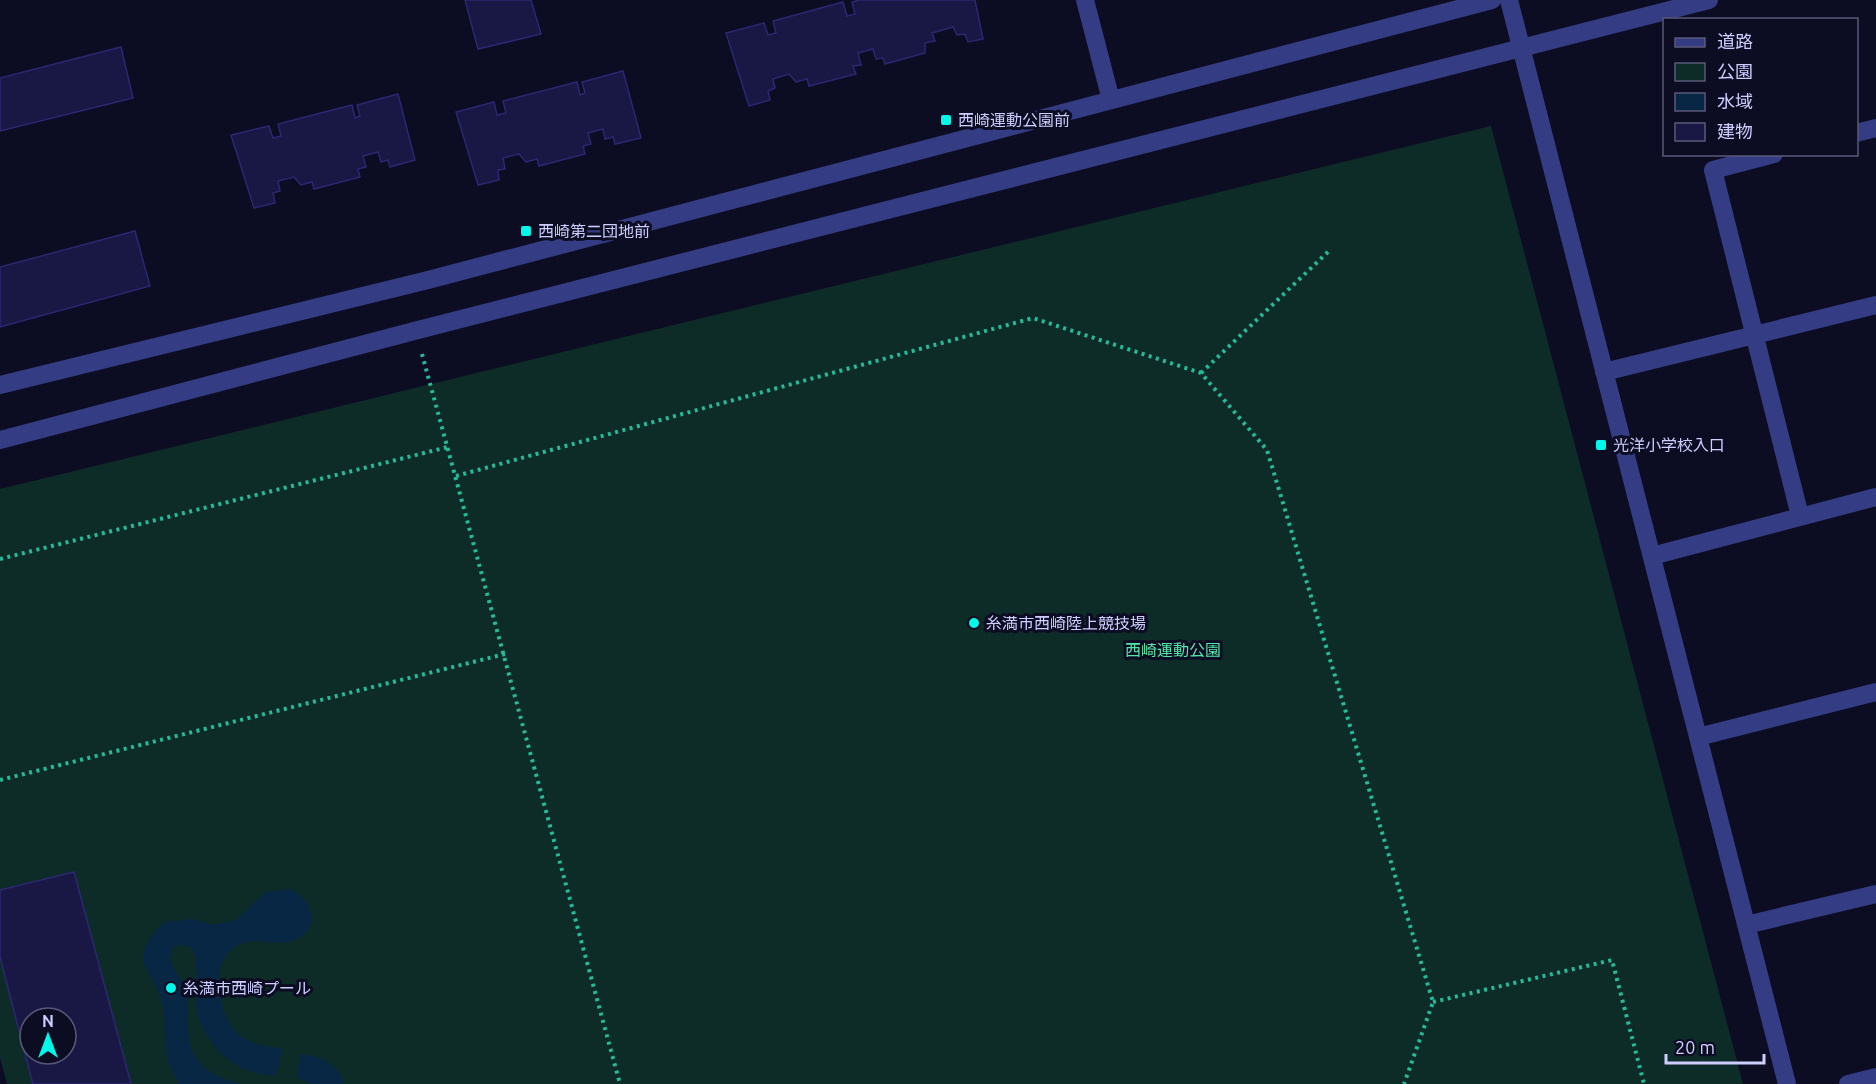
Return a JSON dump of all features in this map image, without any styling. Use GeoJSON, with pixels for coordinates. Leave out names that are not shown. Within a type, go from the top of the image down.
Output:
{"type":"FeatureCollection","features":[{"type":"Feature","properties":{"kind":"street"},"geometry":{"type":"LineString","coordinates":[[1085,0],[1111,100]]}},
{"type":"Feature","properties":{"kind":"street"},"geometry":{"type":"LineString","coordinates":[[0,385],[429,279],[1492,0]]}},
{"type":"Feature","properties":{"kind":"street"},"geometry":{"type":"LineString","coordinates":[[1509,0],[1787,1084]]}},
{"type":"Feature","properties":{"kind":"street"},"geometry":{"type":"LineString","coordinates":[[0,440],[418,330],[1709,0]]}},
{"type":"Feature","properties":{"kind":"street"},"geometry":{"type":"LineString","coordinates":[[1858,133],[1876,128]]}},
{"type":"Feature","properties":{"kind":"street"},"geometry":{"type":"LineString","coordinates":[[1766,156],[1713,170],[1800,516]]}},
{"type":"Feature","properties":{"kind":"street"},"geometry":{"type":"LineString","coordinates":[[1604,372],[1876,305]]}},
{"type":"Feature","properties":{"kind":"street"},"geometry":{"type":"LineString","coordinates":[[1652,556],[1876,497]]}},
{"type":"Feature","properties":{"kind":"street"},"geometry":{"type":"LineString","coordinates":[[1698,736],[1876,692]]}},
{"type":"Feature","properties":{"kind":"street"},"geometry":{"type":"LineString","coordinates":[[1746,926],[1876,894]]}},
{"type":"Feature","properties":{"kind":"street"},"geometry":{"type":"LineString","coordinates":[[1848,1084],[1876,1077]]}},
{"type":"Feature","properties":{"kind":"path"},"geometry":{"type":"LineString","coordinates":[[1201,373],[1331,249]]}},
{"type":"Feature","properties":{"kind":"path"},"geometry":{"type":"LineString","coordinates":[[456,476],[1032,318],[1201,373],[1267,450],[1433,1002],[1404,1084]]}},
{"type":"Feature","properties":{"kind":"path"},"geometry":{"type":"LineString","coordinates":[[418,330],[620,1084]]}},
{"type":"Feature","properties":{"kind":"path"},"geometry":{"type":"LineString","coordinates":[[0,560],[448,447]]}},
{"type":"Feature","properties":{"kind":"path"},"geometry":{"type":"LineString","coordinates":[[0,780],[505,654]]}},
{"type":"Feature","properties":{"kind":"path"},"geometry":{"type":"LineString","coordinates":[[1433,1002],[1612,960],[1644,1084]]}},
{"type":"Feature","properties":{"kind":"green space","name":"西崎運動公園"},"geometry":{"type":"Polygon","coordinates":[[[1491,126],[1743,1084],[7,1084],[0,1058],[0,489],[1491,126]]]}},
{"type":"Feature","properties":{"kind":"water","name":"糸満市西崎プール"},"geometry":{"type":"Polygon","coordinates":[[[289,889],[303,898],[311,912],[312,920],[305,934],[291,941],[278,943],[253,941],[235,946],[227,954],[219,975],[221,999],[232,1027],[250,1042],[282,1048],[277,1075],[263,1075],[250,1071],[237,1065],[215,1047],[207,1036],[197,1010],[196,965],[193,950],[188,946],[176,945],[172,949],[170,960],[187,993],[189,1039],[196,1058],[209,1071],[240,1084],[180,1084],[168,1060],[162,1003],[144,963],[147,943],[165,922],[193,919],[213,925],[236,920],[266,892],[289,889]]]}},
{"type":"Feature","properties":{"kind":"water"},"geometry":{"type":"Polygon","coordinates":[[[300,1054],[328,1062],[338,1071],[345,1084],[310,1084],[297,1077],[300,1054]]]}},
{"type":"Feature","properties":{"kind":"building"},"geometry":{"type":"Polygon","coordinates":[[[465,0],[531,0],[541,34],[478,49],[465,0]]]}},
{"type":"Feature","properties":{"kind":"building"},"geometry":{"type":"Polygon","coordinates":[[[859,0],[975,0],[983,39],[968,42],[965,34],[957,35],[953,27],[932,33],[935,41],[925,43],[925,53],[885,64],[883,58],[876,59],[873,49],[858,53],[861,65],[853,66],[856,74],[809,86],[807,79],[796,82],[789,74],[773,79],[775,88],[768,91],[770,100],[749,106],[726,33],[764,23],[768,35],[776,33],[773,21],[843,2],[847,16],[855,14],[852,2],[859,0]]]}},
{"type":"Feature","properties":{"kind":"building"},"geometry":{"type":"Polygon","coordinates":[[[121,47],[133,98],[0,131],[0,78],[121,47]]]}},
{"type":"Feature","properties":{"kind":"building"},"geometry":{"type":"Polygon","coordinates":[[[623,71],[641,138],[615,144],[613,137],[605,139],[603,129],[588,133],[591,144],[583,146],[585,154],[539,166],[537,159],[526,162],[519,154],[503,158],[505,169],[498,170],[499,180],[478,185],[456,112],[494,102],[497,115],[506,113],[503,101],[577,82],[580,95],[585,93],[582,82],[623,71]]]}},
{"type":"Feature","properties":{"kind":"building"},"geometry":{"type":"Polygon","coordinates":[[[398,94],[415,160],[390,167],[388,160],[381,162],[378,152],[363,156],[366,167],[358,169],[360,177],[314,189],[312,182],[301,185],[294,177],[278,181],[280,191],[273,193],[275,203],[254,208],[231,135],[269,126],[273,138],[281,136],[278,124],[352,105],[355,118],[360,116],[357,105],[398,94]]]}},
{"type":"Feature","properties":{"kind":"building"},"geometry":{"type":"Polygon","coordinates":[[[135,231],[150,286],[0,327],[0,267],[135,231]]]}},
{"type":"Feature","properties":{"kind":"building"},"geometry":{"type":"Polygon","coordinates":[[[74,872],[131,1084],[33,1084],[28,1066],[78,1066],[78,1006],[18,1006],[18,1026],[0,957],[0,890],[74,872]]]}},
{"type":"Feature","properties":{"kind":"place","name":"西崎運動公園前"},"geometry":{"type":"Point","coordinates":[946,120]}},
{"type":"Feature","properties":{"kind":"place","name":"西崎第二団地前"},"geometry":{"type":"Point","coordinates":[526,231]}},
{"type":"Feature","properties":{"kind":"place","name":"光洋小学校入口"},"geometry":{"type":"Point","coordinates":[1601,445]}},
{"type":"Feature","properties":{"kind":"place","name":"糸満市西崎陸上競技場"},"geometry":{"type":"Point","coordinates":[974,623]}},
{"type":"Feature","properties":{"kind":"place","name":"糸満市西崎プール"},"geometry":{"type":"Point","coordinates":[171,988]}}]}
